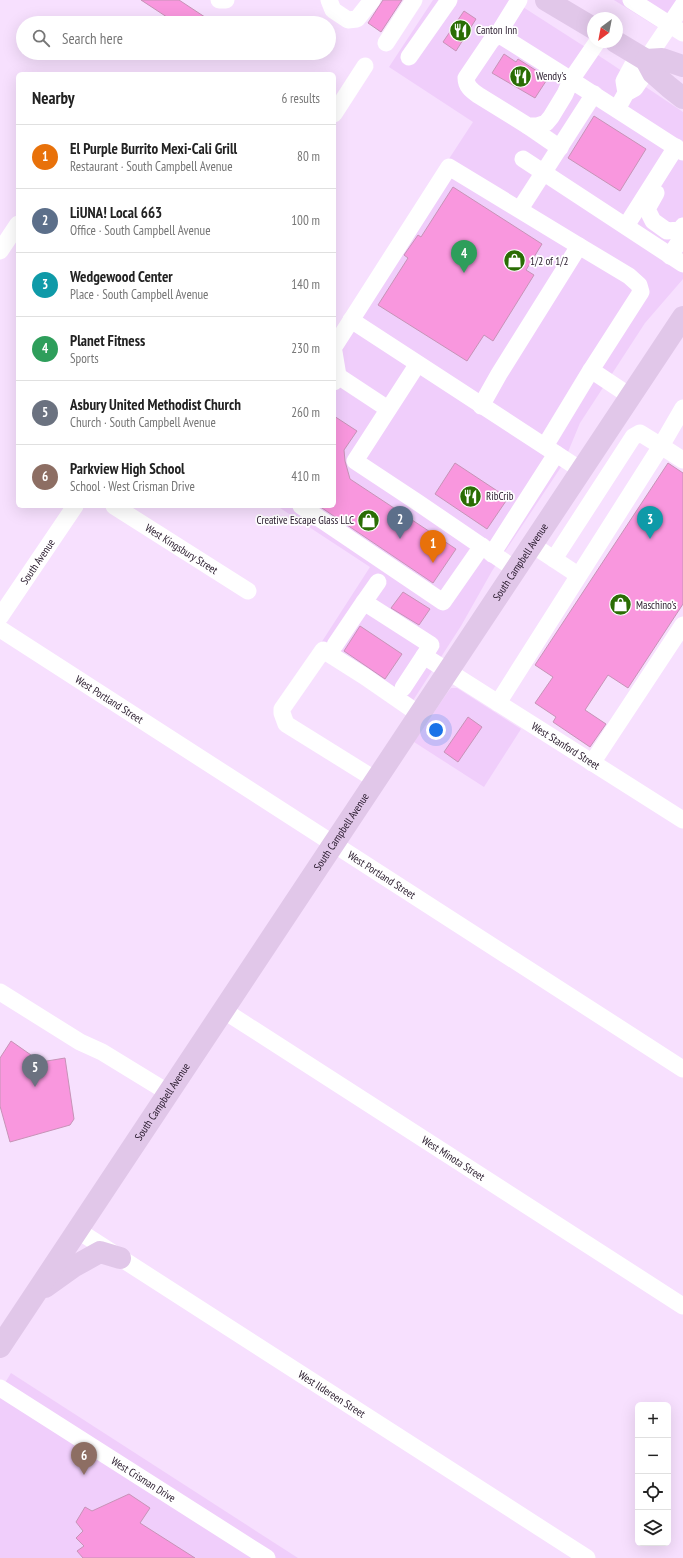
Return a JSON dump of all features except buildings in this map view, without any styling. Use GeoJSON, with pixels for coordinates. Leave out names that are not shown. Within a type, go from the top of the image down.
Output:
{"type":"FeatureCollection","features":[{"type":"Feature","properties":{"kind":"main road"},"geometry":{"type":"LineString","coordinates":[[553,2],[587,24]]}},
{"type":"Feature","properties":{"kind":"main road"},"geometry":{"type":"LineString","coordinates":[[623,46],[645,60],[653,73],[669,88],[683,98]]}},
{"type":"Feature","properties":{"kind":"main road"},"geometry":{"type":"LineString","coordinates":[[645,60],[662,58],[683,66]]}},
{"type":"Feature","properties":{"kind":"main road","name":"South Campbell Avenue"},"geometry":{"type":"LineString","coordinates":[[0,1346],[334,844],[580,470],[630,396],[679,330]]}},
{"type":"Feature","properties":{"kind":"main road"},"geometry":{"type":"LineString","coordinates":[[36,1293],[73,1267],[100,1252],[120,1258]]}},
{"type":"Feature","properties":{"kind":"street"},"geometry":{"type":"LineString","coordinates":[[219,0],[226,0]]}},
{"type":"Feature","properties":{"kind":"street"},"geometry":{"type":"LineString","coordinates":[[328,0],[334,10],[348,20],[357,19],[372,0]]}},
{"type":"Feature","properties":{"kind":"street"},"geometry":{"type":"LineString","coordinates":[[386,43],[414,0]]}},
{"type":"Feature","properties":{"kind":"street"},"geometry":{"type":"LineString","coordinates":[[409,57],[448,0]]}},
{"type":"Feature","properties":{"kind":"street"},"geometry":{"type":"LineString","coordinates":[[519,0],[498,34],[491,41],[466,78],[466,84],[474,92],[560,148]]}},
{"type":"Feature","properties":{"kind":"street"},"geometry":{"type":"LineString","coordinates":[[631,0],[676,29]]}},
{"type":"Feature","properties":{"kind":"street"},"geometry":{"type":"LineString","coordinates":[[617,108],[626,93],[635,88],[645,60],[676,29],[683,5]]}},
{"type":"Feature","properties":{"kind":"street"},"geometry":{"type":"LineString","coordinates":[[498,34],[617,108],[680,150],[656,179],[626,226]]}},
{"type":"Feature","properties":{"kind":"street"},"geometry":{"type":"LineString","coordinates":[[528,126],[538,126],[546,123],[551,117],[565,94],[571,80],[593,48]]}},
{"type":"Feature","properties":{"kind":"street"},"geometry":{"type":"LineString","coordinates":[[336,111],[366,66]]}},
{"type":"Feature","properties":{"kind":"street"},"geometry":{"type":"LineString","coordinates":[[520,210],[594,94]]}},
{"type":"Feature","properties":{"kind":"street"},"geometry":{"type":"LineString","coordinates":[[523,159],[677,260],[683,236]]}},
{"type":"Feature","properties":{"kind":"street"},"geometry":{"type":"LineString","coordinates":[[304,508],[443,602],[487,550],[550,450],[591,370],[640,292],[639,285],[629,276],[449,167],[336,344]]}},
{"type":"Feature","properties":{"kind":"street"},"geometry":{"type":"LineString","coordinates":[[656,179],[657,192],[647,209],[652,221],[667,231],[680,230],[683,226]]}},
{"type":"Feature","properties":{"kind":"street"},"geometry":{"type":"LineString","coordinates":[[0,251],[15,234]]}},
{"type":"Feature","properties":{"kind":"street"},"geometry":{"type":"LineString","coordinates":[[481,406],[499,374],[579,246]]}},
{"type":"Feature","properties":{"kind":"street"},"geometry":{"type":"LineString","coordinates":[[351,320],[417,365],[580,470]]}},
{"type":"Feature","properties":{"kind":"street"},"geometry":{"type":"LineString","coordinates":[[417,365],[355,461],[515,569]]}},
{"type":"Feature","properties":{"kind":"street"},"geometry":{"type":"LineString","coordinates":[[591,370],[630,396]]}},
{"type":"Feature","properties":{"kind":"street"},"geometry":{"type":"LineString","coordinates":[[336,379],[388,409]]}},
{"type":"Feature","properties":{"kind":"street"},"geometry":{"type":"LineString","coordinates":[[498,703],[661,446],[683,408]]}},
{"type":"Feature","properties":{"kind":"street"},"geometry":{"type":"LineString","coordinates":[[554,559],[633,437],[640,433],[683,460]]}},
{"type":"Feature","properties":{"kind":"street","name":"South Avenue"},"geometry":{"type":"LineString","coordinates":[[0,617],[74,508]]}},
{"type":"Feature","properties":{"kind":"street","name":"West Kingsbury Street"},"geometry":{"type":"LineString","coordinates":[[117,508],[248,591]]}},
{"type":"Feature","properties":{"kind":"street"},"geometry":{"type":"LineString","coordinates":[[531,544],[578,575]]}},
{"type":"Feature","properties":{"kind":"street"},"geometry":{"type":"LineString","coordinates":[[335,645],[378,582]]}},
{"type":"Feature","properties":{"kind":"street"},"geometry":{"type":"LineString","coordinates":[[364,602],[431,645],[403,688]]}},
{"type":"Feature","properties":{"kind":"street"},"geometry":{"type":"LineString","coordinates":[[592,763],[683,625]]}},
{"type":"Feature","properties":{"kind":"street","name":"West Portland Street"},"geometry":{"type":"LineString","coordinates":[[0,629],[683,1069]]}},
{"type":"Feature","properties":{"kind":"street"},"geometry":{"type":"LineString","coordinates":[[376,780],[286,724],[282,709],[323,650],[419,714]]}},
{"type":"Feature","properties":{"kind":"street","name":"West Stanford Street"},"geometry":{"type":"LineString","coordinates":[[424,656],[592,763],[682,817]]}},
{"type":"Feature","properties":{"kind":"street"},"geometry":{"type":"LineString","coordinates":[[0,992],[80,1042],[102,1052],[168,1093]]}},
{"type":"Feature","properties":{"kind":"street","name":"West Minota Street"},"geometry":{"type":"LineString","coordinates":[[223,1010],[683,1306]]}},
{"type":"Feature","properties":{"kind":"street","name":"West Ildereen Street"},"geometry":{"type":"LineString","coordinates":[[77,1230],[587,1558]]}},
{"type":"Feature","properties":{"kind":"street","name":"West Crisman Drive"},"geometry":{"type":"LineString","coordinates":[[0,1388],[267,1558]]}},
{"type":"Feature","properties":{"kind":"shaded area"},"geometry":{"type":"Polygon","coordinates":[[[433,0],[512,0],[683,112],[683,279],[645,323],[580,423],[563,464],[492,571],[461,626],[412,702],[321,643],[370,567],[280,508],[336,508],[336,332],[473,122],[389,67],[433,0]]]}},
{"type":"Feature","properties":{"kind":"shaded area"},"geometry":{"type":"Polygon","coordinates":[[[614,0],[683,0],[670,35],[614,0]]]}},
{"type":"Feature","properties":{"kind":"shaded area"},"geometry":{"type":"Polygon","coordinates":[[[451,688],[457,688],[521,729],[484,787],[414,742],[451,688]]]}},
{"type":"Feature","properties":{"kind":"shaded area"},"geometry":{"type":"Polygon","coordinates":[[[11,1373],[298,1558],[0,1558],[0,1391],[11,1373]]]}},
{"type":"Feature","properties":{"kind":"place","name":"Canton Inn"},"geometry":{"type":"Point","coordinates":[460,30]}},
{"type":"Feature","properties":{"kind":"place","name":"Wendy's"},"geometry":{"type":"Point","coordinates":[520,76]}},
{"type":"Feature","properties":{"kind":"place","name":"1/2 of 1/2"},"geometry":{"type":"Point","coordinates":[515,261]}},
{"type":"Feature","properties":{"kind":"place","name":"Planet Fitness"},"geometry":{"type":"Point","coordinates":[464,273]}},
{"type":"Feature","properties":{"kind":"place","name":"RibCrib"},"geometry":{"type":"Point","coordinates":[471,496]}},
{"type":"Feature","properties":{"kind":"place","name":"Creative Escape Glass LLC"},"geometry":{"type":"Point","coordinates":[369,520]}},
{"type":"Feature","properties":{"kind":"place","name":"LiUNA! Local 663"},"geometry":{"type":"Point","coordinates":[400,539]}},
{"type":"Feature","properties":{"kind":"place","name":"Wedgewood Center"},"geometry":{"type":"Point","coordinates":[650,539]}},
{"type":"Feature","properties":{"kind":"place","name":"El Purple Burrito Mexi-Cali Grill"},"geometry":{"type":"Point","coordinates":[433,563]}},
{"type":"Feature","properties":{"kind":"place","name":"Maschino's"},"geometry":{"type":"Point","coordinates":[620,605]}},
{"type":"Feature","properties":{"kind":"place","name":"Asbury United Methodist Church"},"geometry":{"type":"Point","coordinates":[35,1087]}},
{"type":"Feature","properties":{"kind":"place","name":"Parkview High School"},"geometry":{"type":"Point","coordinates":[84,1475]}}]}
